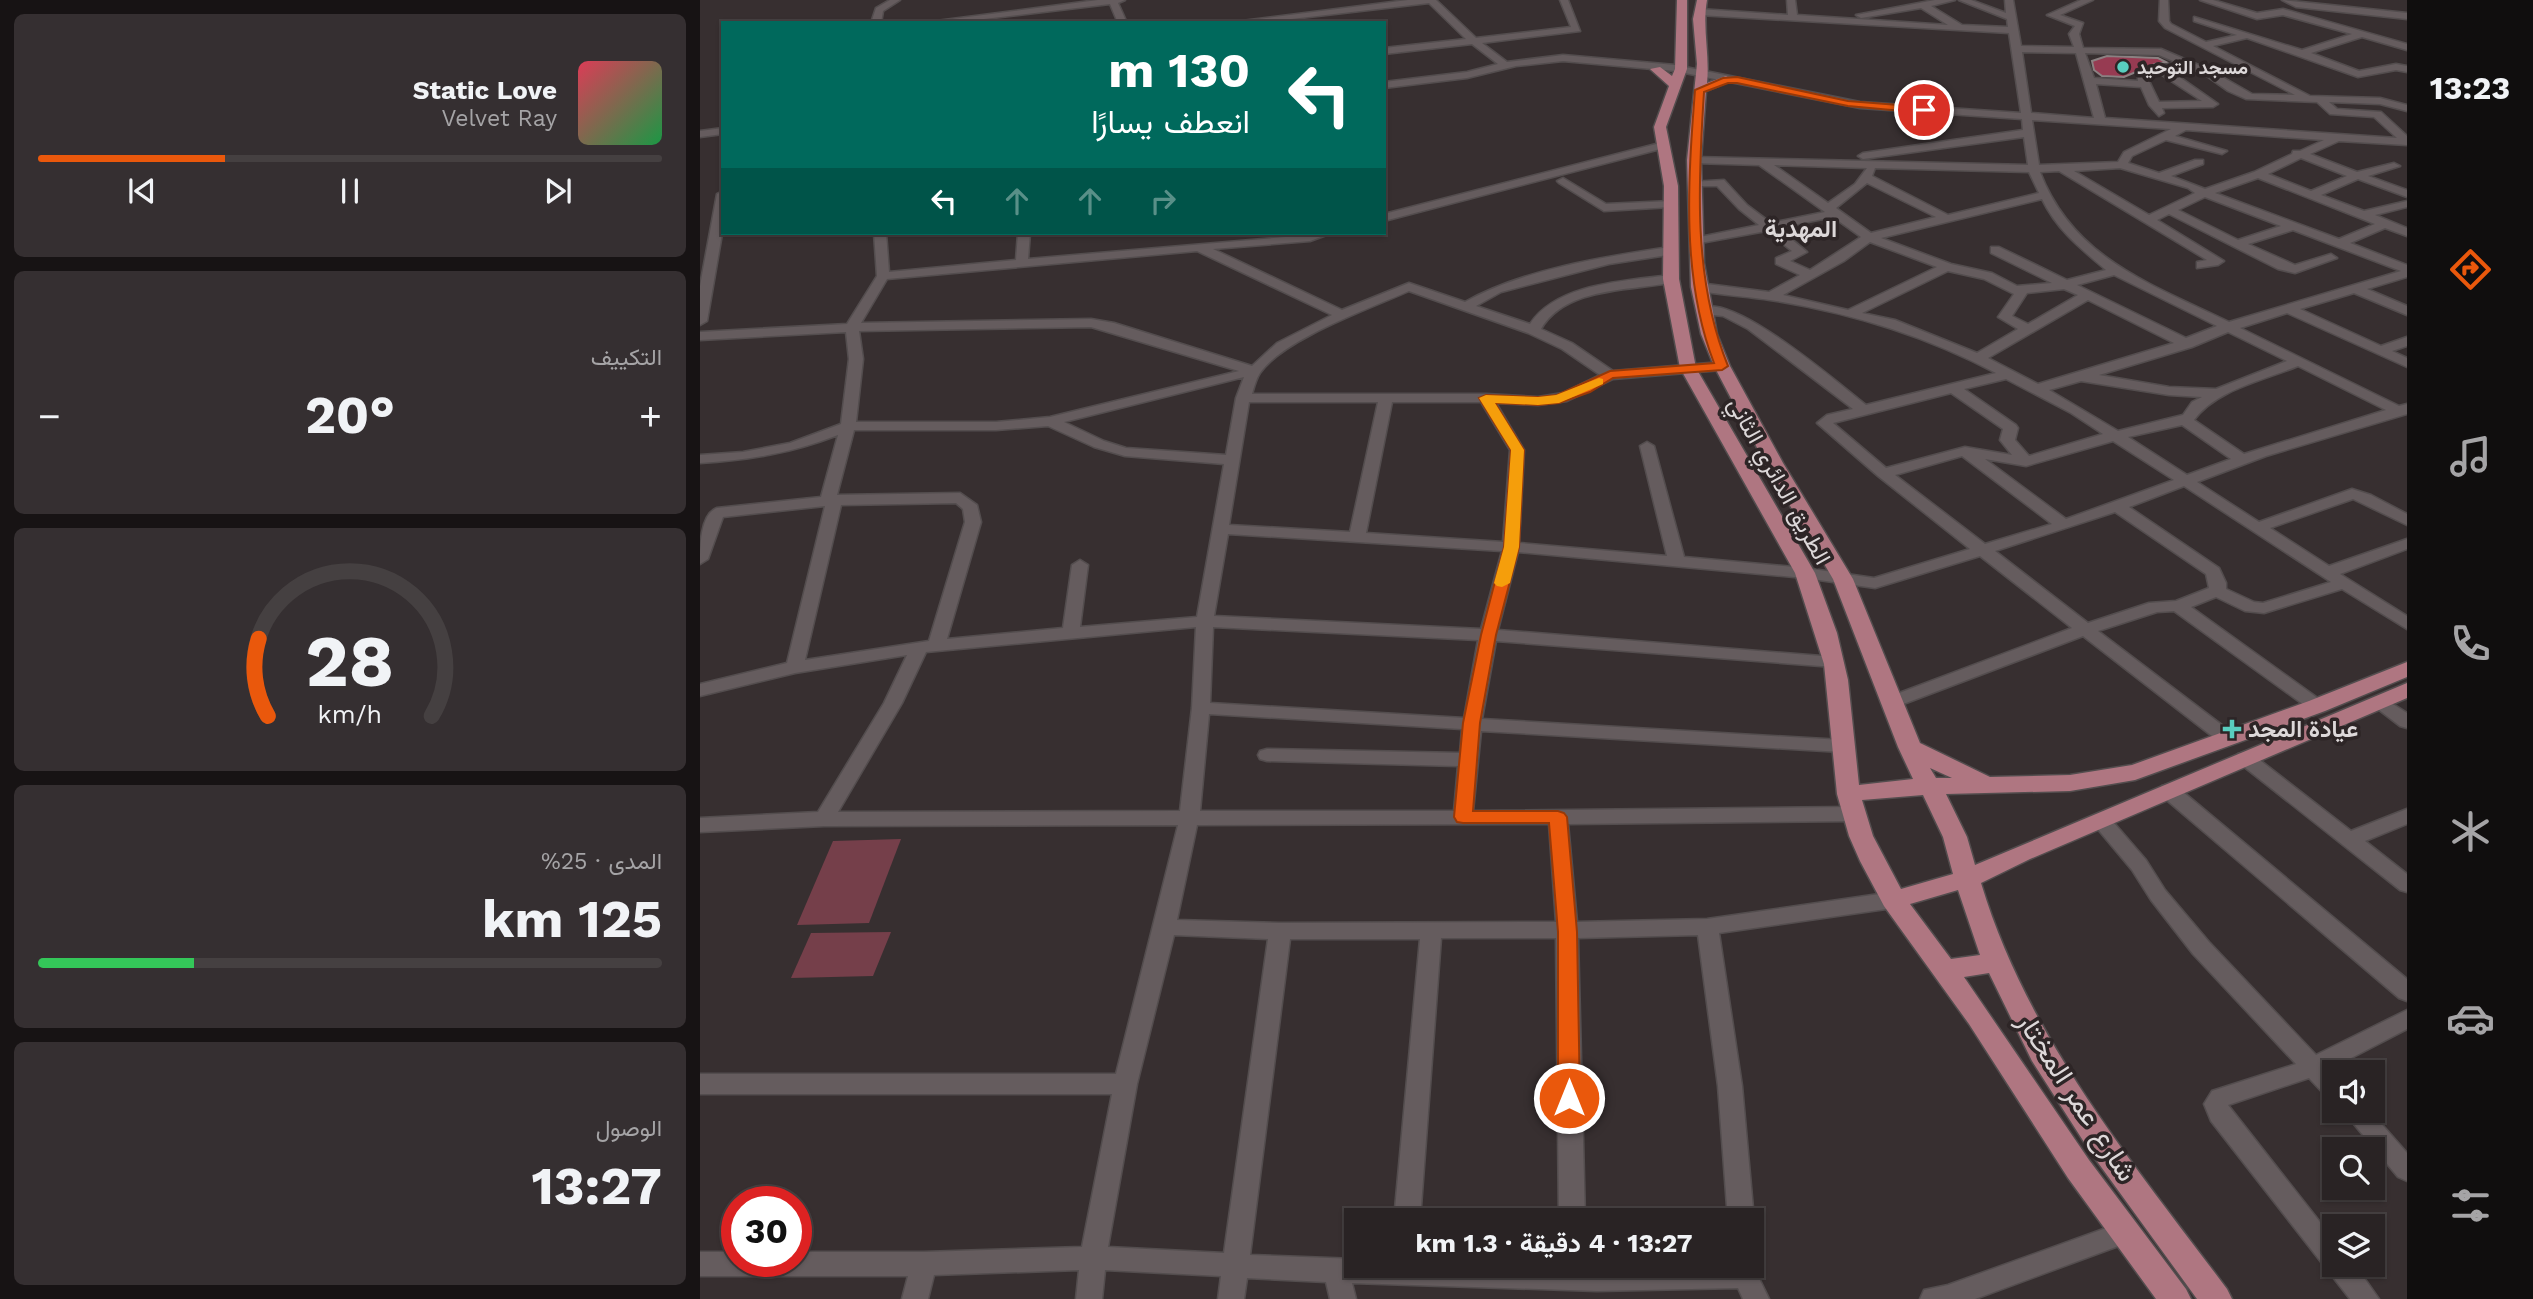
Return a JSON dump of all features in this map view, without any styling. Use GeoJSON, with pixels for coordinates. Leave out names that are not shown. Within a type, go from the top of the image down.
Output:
{"type":"FeatureCollection","features":[{"type":"Feature","properties":{"kind":"main road","name":"الطريق الدائري الثاني"},"geometry":{"type":"LineString","coordinates":[[1682,0],[1679,76],[1660,127],[1671,204],[1671,279],[1688,368],[1805,573],[1834,662],[1840,695],[1842,746],[1852,804],[1868,853],[1893,900]]}},
{"type":"Feature","properties":{"kind":"main road","name":"الطريق الدائري الثاني"},"geometry":{"type":"LineString","coordinates":[[1700,6],[1701,76],[1694,160],[1699,287],[1709,334],[1722,366],[1774,463],[1843,579],[1909,747],[1955,836],[1967,879]]}},
{"type":"Feature","properties":{"kind":"main road"},"geometry":{"type":"LineString","coordinates":[[1650,67],[1679,76]]}},
{"type":"Feature","properties":{"kind":"main road"},"geometry":{"type":"LineString","coordinates":[[1701,76],[1730,79]]}},
{"type":"Feature","properties":{"kind":"main road"},"geometry":{"type":"LineString","coordinates":[[1701,76],[1730,79]]}},
{"type":"Feature","properties":{"kind":"main road"},"geometry":{"type":"LineString","coordinates":[[1852,804],[1930,786],[2000,787],[2070,783],[2135,772],[2317,706],[2407,669]]}},
{"type":"Feature","properties":{"kind":"main road"},"geometry":{"type":"LineString","coordinates":[[1893,900],[1967,879],[2021,853],[2407,690]]}},
{"type":"Feature","properties":{"kind":"main road"},"geometry":{"type":"LineString","coordinates":[[1909,747],[1961,774],[2000,787]]}},
{"type":"Feature","properties":{"kind":"main road","name":"شارع عمر المختار"},"geometry":{"type":"LineString","coordinates":[[1967,879],[1996,962],[2042,1054],[2094,1133],[2216,1299]]}},
{"type":"Feature","properties":{"kind":"main road","name":"شارع عمر المختار"},"geometry":{"type":"LineString","coordinates":[[1893,900],[1945,970],[2123,1233],[2175,1299]]}},
{"type":"Feature","properties":{"kind":"main road"},"geometry":{"type":"LineString","coordinates":[[1945,970],[1996,962]]}},
{"type":"Feature","properties":{"kind":"street"},"geometry":{"type":"LineString","coordinates":[[876,21],[879,10],[896,0]]}},
{"type":"Feature","properties":{"kind":"street"},"geometry":{"type":"LineString","coordinates":[[1308,0],[1329,21]]}},
{"type":"Feature","properties":{"kind":"street"},"geometry":{"type":"LineString","coordinates":[[1248,21],[1431,0],[1504,65]]}},
{"type":"Feature","properties":{"kind":"street"},"geometry":{"type":"LineString","coordinates":[[1386,51],[1578,28],[1564,0]]}},
{"type":"Feature","properties":{"kind":"street"},"geometry":{"type":"LineString","coordinates":[[1791,0],[1793,18]]}},
{"type":"Feature","properties":{"kind":"street"},"geometry":{"type":"LineString","coordinates":[[1859,15],[1951,0]]}},
{"type":"Feature","properties":{"kind":"street"},"geometry":{"type":"LineString","coordinates":[[1963,0],[2010,17]]}},
{"type":"Feature","properties":{"kind":"street"},"geometry":{"type":"LineString","coordinates":[[2011,0],[2010,17],[2035,169],[2045,195],[2068,233],[2115,271],[2297,362],[2404,411]]}},
{"type":"Feature","properties":{"kind":"street"},"geometry":{"type":"LineString","coordinates":[[2089,0],[2052,15],[2080,25],[2074,32],[2091,81],[2100,121]]}},
{"type":"Feature","properties":{"kind":"street"},"geometry":{"type":"LineString","coordinates":[[2121,165],[2125,156],[2165,131],[2185,126],[2407,142],[2377,114],[2332,111],[2315,99],[2205,45],[2165,22],[2164,0]]}},
{"type":"Feature","properties":{"kind":"street"},"geometry":{"type":"LineString","coordinates":[[2204,0],[2257,16]]}},
{"type":"Feature","properties":{"kind":"street"},"geometry":{"type":"LineString","coordinates":[[2287,0],[2296,4],[2407,16]]}},
{"type":"Feature","properties":{"kind":"street"},"geometry":{"type":"LineString","coordinates":[[942,21],[1117,1],[1122,21]]}},
{"type":"Feature","properties":{"kind":"street"},"geometry":{"type":"LineString","coordinates":[[1923,5],[1960,28]]}},
{"type":"Feature","properties":{"kind":"street"},"geometry":{"type":"LineString","coordinates":[[1700,6],[1793,18],[2012,30]]}},
{"type":"Feature","properties":{"kind":"street"},"geometry":{"type":"LineString","coordinates":[[2248,35],[2240,25],[2257,16],[2283,12],[2407,47]]}},
{"type":"Feature","properties":{"kind":"street"},"geometry":{"type":"LineString","coordinates":[[2197,19],[2362,74],[2396,67],[2407,69]]}},
{"type":"Feature","properties":{"kind":"street"},"geometry":{"type":"LineString","coordinates":[[1559,31],[1586,60]]}},
{"type":"Feature","properties":{"kind":"street"},"geometry":{"type":"LineString","coordinates":[[2015,49],[2161,52],[2248,35]]}},
{"type":"Feature","properties":{"kind":"street"},"geometry":{"type":"LineString","coordinates":[[2302,53],[2360,35]]}},
{"type":"Feature","properties":{"kind":"street"},"geometry":{"type":"LineString","coordinates":[[2161,52],[2246,96],[2380,101],[2407,108]]}},
{"type":"Feature","properties":{"kind":"street"},"geometry":{"type":"LineString","coordinates":[[1386,85],[1459,76],[1504,65],[1552,58],[1650,67]]}},
{"type":"Feature","properties":{"kind":"street"},"geometry":{"type":"LineString","coordinates":[[2165,131],[2141,76],[2159,68],[2188,64]]}},
{"type":"Feature","properties":{"kind":"street"},"geometry":{"type":"LineString","coordinates":[[2154,105],[2213,104],[2159,68]]}},
{"type":"Feature","properties":{"kind":"street"},"geometry":{"type":"LineString","coordinates":[[1679,76],[1701,76]]}},
{"type":"Feature","properties":{"kind":"street"},"geometry":{"type":"LineString","coordinates":[[1730,79],[1860,105],[2100,121],[2165,131],[2222,151]]}},
{"type":"Feature","properties":{"kind":"street"},"geometry":{"type":"LineString","coordinates":[[2091,81],[2144,84]]}},
{"type":"Feature","properties":{"kind":"street"},"geometry":{"type":"LineString","coordinates":[[2380,101],[2404,93]]}},
{"type":"Feature","properties":{"kind":"street"},"geometry":{"type":"LineString","coordinates":[[700,134],[721,131]]}},
{"type":"Feature","properties":{"kind":"street"},"geometry":{"type":"LineString","coordinates":[[2261,132],[2301,155],[2407,194]]}},
{"type":"Feature","properties":{"kind":"street"},"geometry":{"type":"LineString","coordinates":[[1839,163],[1869,155],[2028,133]]}},
{"type":"Feature","properties":{"kind":"street"},"geometry":{"type":"LineString","coordinates":[[2149,220],[2204,193],[2258,174],[2339,137]]}},
{"type":"Feature","properties":{"kind":"street"},"geometry":{"type":"LineString","coordinates":[[1386,217],[1664,145]]}},
{"type":"Feature","properties":{"kind":"street"},"geometry":{"type":"LineString","coordinates":[[1694,160],[2035,169],[2121,165],[2161,176],[2341,243],[2407,271]]}},
{"type":"Feature","properties":{"kind":"street"},"geometry":{"type":"LineString","coordinates":[[1759,160],[1869,237],[1947,267],[1988,276],[2022,291],[2065,285],[2115,271]]}},
{"type":"Feature","properties":{"kind":"street"},"geometry":{"type":"LineString","coordinates":[[2161,176],[2199,162]]}},
{"type":"Feature","properties":{"kind":"street"},"geometry":{"type":"LineString","coordinates":[[2313,194],[2356,176],[2407,162]]}},
{"type":"Feature","properties":{"kind":"street"},"geometry":{"type":"LineString","coordinates":[[1699,241],[1832,211],[1867,178],[1875,164]]}},
{"type":"Feature","properties":{"kind":"street"},"geometry":{"type":"LineString","coordinates":[[2394,166],[2407,172]]}},
{"type":"Feature","properties":{"kind":"street"},"geometry":{"type":"LineString","coordinates":[[2062,168],[2155,226],[2218,261],[2201,265]]}},
{"type":"Feature","properties":{"kind":"street"},"geometry":{"type":"LineString","coordinates":[[2258,174],[2407,232]]}},
{"type":"Feature","properties":{"kind":"street"},"geometry":{"type":"LineString","coordinates":[[1867,178],[1948,219]]}},
{"type":"Feature","properties":{"kind":"street"},"geometry":{"type":"LineString","coordinates":[[1563,181],[1604,208],[1671,204]]}},
{"type":"Feature","properties":{"kind":"street"},"geometry":{"type":"LineString","coordinates":[[1695,184],[1720,182],[1743,207],[1801,252],[1780,261],[1811,275]]}},
{"type":"Feature","properties":{"kind":"street"},"geometry":{"type":"LineString","coordinates":[[1771,296],[1811,275],[1869,237],[2045,195]]}},
{"type":"Feature","properties":{"kind":"street"},"geometry":{"type":"LineString","coordinates":[[700,321],[713,215],[721,198]]}},
{"type":"Feature","properties":{"kind":"street"},"geometry":{"type":"LineString","coordinates":[[2366,214],[2407,204]]}},
{"type":"Feature","properties":{"kind":"street"},"geometry":{"type":"LineString","coordinates":[[2169,210],[2290,268],[2331,258]]}},
{"type":"Feature","properties":{"kind":"street"},"geometry":{"type":"LineString","coordinates":[[2341,243],[2386,223]]}},
{"type":"Feature","properties":{"kind":"street"},"geometry":{"type":"LineString","coordinates":[[2236,244],[2294,226]]}},
{"type":"Feature","properties":{"kind":"street"},"geometry":{"type":"LineString","coordinates":[[794,667],[848,426],[856,359],[852,327],[883,276],[880,235]]}},
{"type":"Feature","properties":{"kind":"street"},"geometry":{"type":"LineString","coordinates":[[1022,262],[1024,235]]}},
{"type":"Feature","properties":{"kind":"street"},"geometry":{"type":"LineString","coordinates":[[1175,235],[1180,248]]}},
{"type":"Feature","properties":{"kind":"street"},"geometry":{"type":"LineString","coordinates":[[883,276],[1318,235]]}},
{"type":"Feature","properties":{"kind":"street"},"geometry":{"type":"LineString","coordinates":[[1197,247],[1342,315]]}},
{"type":"Feature","properties":{"kind":"street"},"geometry":{"type":"LineString","coordinates":[[1996,250],[2187,344]]}},
{"type":"Feature","properties":{"kind":"street"},"geometry":{"type":"LineString","coordinates":[[1468,306],[1486,293],[1504,288],[1608,260],[1670,251]]}},
{"type":"Feature","properties":{"kind":"street"},"geometry":{"type":"LineString","coordinates":[[1851,313],[1947,267]]}},
{"type":"Feature","properties":{"kind":"street"},"geometry":{"type":"LineString","coordinates":[[2038,389],[2187,344],[2228,327],[2407,271]]}},
{"type":"Feature","properties":{"kind":"street"},"geometry":{"type":"LineString","coordinates":[[1533,330],[1549,309],[1568,300],[1625,286],[1671,279]]}},
{"type":"Feature","properties":{"kind":"street"},"geometry":{"type":"LineString","coordinates":[[1089,1299],[1093,1258],[1125,1084],[1165,927],[1188,818],[1201,708],[1205,621],[1243,398],[1254,371],[1282,346],[1342,315],[1409,287],[1533,330],[1567,346],[1610,375]]}},
{"type":"Feature","properties":{"kind":"street"},"geometry":{"type":"LineString","coordinates":[[1699,287],[1771,296],[1851,313],[1914,331],[1978,358],[2038,389],[2118,436],[2407,624]]}},
{"type":"Feature","properties":{"kind":"street"},"geometry":{"type":"LineString","coordinates":[[2353,288],[2407,311]]}},
{"type":"Feature","properties":{"kind":"street"},"geometry":{"type":"LineString","coordinates":[[2022,291],[2006,317],[2028,329]]}},
{"type":"Feature","properties":{"kind":"street"},"geometry":{"type":"LineString","coordinates":[[1978,358],[2086,296]]}},
{"type":"Feature","properties":{"kind":"street"},"geometry":{"type":"LineString","coordinates":[[2288,309],[2407,363]]}},
{"type":"Feature","properties":{"kind":"street"},"geometry":{"type":"LineString","coordinates":[[1704,310],[1726,312],[1753,326],[1865,411]]}},
{"type":"Feature","properties":{"kind":"street"},"geometry":{"type":"LineString","coordinates":[[700,336],[910,324],[1091,323],[1109,326],[1254,371]]}},
{"type":"Feature","properties":{"kind":"street"},"geometry":{"type":"LineString","coordinates":[[2381,351],[2407,341]]}},
{"type":"Feature","properties":{"kind":"street"},"geometry":{"type":"LineString","coordinates":[[1883,473],[1965,451],[2026,462],[2184,420],[2197,405],[2218,393],[2297,362]]}},
{"type":"Feature","properties":{"kind":"street"},"geometry":{"type":"LineString","coordinates":[[1243,398],[1486,398],[1538,401],[1559,399],[1610,375],[1722,366]]}},
{"type":"Feature","properties":{"kind":"street"},"geometry":{"type":"LineString","coordinates":[[700,459],[743,456],[793,447],[848,426],[996,426],[1050,421],[1254,371]]}},
{"type":"Feature","properties":{"kind":"street"},"geometry":{"type":"LineString","coordinates":[[2008,374],[1832,418],[1824,424],[1883,473],[2228,739]]}},
{"type":"Feature","properties":{"kind":"street"},"geometry":{"type":"LineString","coordinates":[[2078,376],[2169,391],[2218,393]]}},
{"type":"Feature","properties":{"kind":"street"},"geometry":{"type":"LineString","coordinates":[[1955,388],[2011,428],[2007,439],[2026,462]]}},
{"type":"Feature","properties":{"kind":"street"},"geometry":{"type":"LineString","coordinates":[[1356,537],[1386,398]]}},
{"type":"Feature","properties":{"kind":"street"},"geometry":{"type":"LineString","coordinates":[[1463,817],[1472,723],[1488,635],[1511,547],[1517,450],[1486,398]]}},
{"type":"Feature","properties":{"kind":"street"},"geometry":{"type":"LineString","coordinates":[[1221,529],[1511,547],[1805,573],[1862,583],[1884,582],[2064,525],[2243,460],[2404,411]]}},
{"type":"Feature","properties":{"kind":"street"},"geometry":{"type":"LineString","coordinates":[[2184,420],[2243,460]]}},
{"type":"Feature","properties":{"kind":"street"},"geometry":{"type":"LineString","coordinates":[[1050,421],[1099,444],[1125,452],[1232,460]]}},
{"type":"Feature","properties":{"kind":"street"},"geometry":{"type":"LineString","coordinates":[[1647,446],[1677,562]]}},
{"type":"Feature","properties":{"kind":"street"},"geometry":{"type":"LineString","coordinates":[[1965,451],[2064,525]]}},
{"type":"Feature","properties":{"kind":"street"},"geometry":{"type":"LineString","coordinates":[[2259,527],[2352,494],[2405,517]]}},
{"type":"Feature","properties":{"kind":"street"},"geometry":{"type":"LineString","coordinates":[[700,559],[717,513],[831,500],[960,498],[971,508],[973,522],[928,647],[824,819]]}},
{"type":"Feature","properties":{"kind":"street"},"geometry":{"type":"LineString","coordinates":[[2117,506],[2213,571],[2218,583],[2217,591]]}},
{"type":"Feature","properties":{"kind":"street"},"geometry":{"type":"LineString","coordinates":[[2329,572],[2407,544]]}},
{"type":"Feature","properties":{"kind":"street"},"geometry":{"type":"LineString","coordinates":[[1071,633],[1080,565]]}},
{"type":"Feature","properties":{"kind":"street"},"geometry":{"type":"LineString","coordinates":[[1892,702],[1999,658],[2155,607],[2178,606],[2217,591],[2251,607],[2264,608],[2345,583]]}},
{"type":"Feature","properties":{"kind":"street"},"geometry":{"type":"LineString","coordinates":[[2178,606],[2317,706]]}},
{"type":"Feature","properties":{"kind":"street"},"geometry":{"type":"LineString","coordinates":[[700,690],[794,667],[928,647],[1205,621],[1488,635],[1834,662]]}},
{"type":"Feature","properties":{"kind":"street"},"geometry":{"type":"LineString","coordinates":[[2381,702],[2407,722]]}},
{"type":"Feature","properties":{"kind":"street"},"geometry":{"type":"LineString","coordinates":[[1201,708],[1842,746]]}},
{"type":"Feature","properties":{"kind":"street"},"geometry":{"type":"LineString","coordinates":[[1267,755],[1468,761]]}},
{"type":"Feature","properties":{"kind":"street"},"geometry":{"type":"LineString","coordinates":[[2245,758],[2407,885]]}},
{"type":"Feature","properties":{"kind":"street"},"geometry":{"type":"LineString","coordinates":[[2169,791],[2407,992]]}},
{"type":"Feature","properties":{"kind":"street"},"geometry":{"type":"LineString","coordinates":[[700,825],[824,819],[1558,817],[1852,804]]}},
{"type":"Feature","properties":{"kind":"street"},"geometry":{"type":"LineString","coordinates":[[2348,840],[2407,816]]}},
{"type":"Feature","properties":{"kind":"street"},"geometry":{"type":"LineString","coordinates":[[1558,817],[1567,932],[1572,1208]]}},
{"type":"Feature","properties":{"kind":"street"},"geometry":{"type":"LineString","coordinates":[[2101,821],[2139,865],[2164,902],[2201,948],[2322,1076]]}},
{"type":"Feature","properties":{"kind":"street"},"geometry":{"type":"LineString","coordinates":[[1165,927],[1280,931],[1567,932],[1707,927],[1893,900]]}},
{"type":"Feature","properties":{"kind":"street"},"geometry":{"type":"LineString","coordinates":[[1707,927],[1730,1086],[1740,1208]]}},
{"type":"Feature","properties":{"kind":"street"},"geometry":{"type":"LineString","coordinates":[[1231,1299],[1280,931]]}},
{"type":"Feature","properties":{"kind":"street"},"geometry":{"type":"LineString","coordinates":[[1408,1208],[1431,931]]}},
{"type":"Feature","properties":{"kind":"street"},"geometry":{"type":"LineString","coordinates":[[2322,1244],[2219,1114],[2216,1104],[2220,1098],[2314,1068],[2407,1019]]}},
{"type":"Feature","properties":{"kind":"street"},"geometry":{"type":"LineString","coordinates":[[700,1084],[1125,1084]]}},
{"type":"Feature","properties":{"kind":"street"},"geometry":{"type":"LineString","coordinates":[[2366,1123],[2407,1170]]}},
{"type":"Feature","properties":{"kind":"street"},"geometry":{"type":"LineString","coordinates":[[1943,1298],[2123,1233]]}},
{"type":"Feature","properties":{"kind":"street"},"geometry":{"type":"LineString","coordinates":[[700,1264],[923,1264],[1093,1258],[1344,1271]]}},
{"type":"Feature","properties":{"kind":"street"},"geometry":{"type":"LineString","coordinates":[[915,1299],[923,1264]]}},
{"type":"Feature","properties":{"kind":"street"},"geometry":{"type":"LineString","coordinates":[[1336,1271],[1343,1299]]}},
{"type":"Feature","properties":{"kind":"street"},"geometry":{"type":"LineString","coordinates":[[2349,1277],[2366,1299]]}},
{"type":"Feature","properties":{"kind":"street"},"geometry":{"type":"LineString","coordinates":[[1709,1278],[1749,1280]]}},
{"type":"Feature","properties":{"kind":"shaded area"},"geometry":{"type":"Polygon","coordinates":[[[901,839],[869,923],[797,925],[833,841],[901,839]]]}},
{"type":"Feature","properties":{"kind":"shaded area"},"geometry":{"type":"Polygon","coordinates":[[[891,932],[873,976],[791,978],[811,933],[891,932]]]}},
{"type":"Feature","properties":{"kind":"building","name":"مسجد التوحيد"},"geometry":{"type":"Polygon","coordinates":[[[2107,56],[2158,58],[2166,62],[2124,77],[2102,76],[2094,70],[2092,61],[2107,56]]]}},
{"type":"Feature","properties":{"kind":"slow traffic"},"geometry":{"type":"LineString","coordinates":[[1502,583],[1511,547],[1517,450],[1486,398],[1519,401],[1559,399],[1599,381]]}},
{"type":"Feature","properties":{"kind":"place","name":"مسجد التوحيد"},"geometry":{"type":"Point","coordinates":[2123,67]}},
{"type":"Feature","properties":{"kind":"place","name":"عيادة المجد"},"geometry":{"type":"Point","coordinates":[2232,729]}},
{"type":"Feature","properties":{"kind":"district","name":"المهدية"},"geometry":{"type":"Point","coordinates":[1801,229]}},
{"type":"Feature","properties":{"kind":"route"},"geometry":{"type":"LineString","coordinates":[[1569,1098],[1569,983],[1558,817],[1463,817],[1472,723],[1488,635],[1511,547],[1517,450],[1486,398],[1519,401],[1559,399],[1610,375],[1722,366],[1709,334],[1699,287],[1694,160],[1699,90],[1726,80],[1737,80],[1822,99],[1924,110]]}}]}
